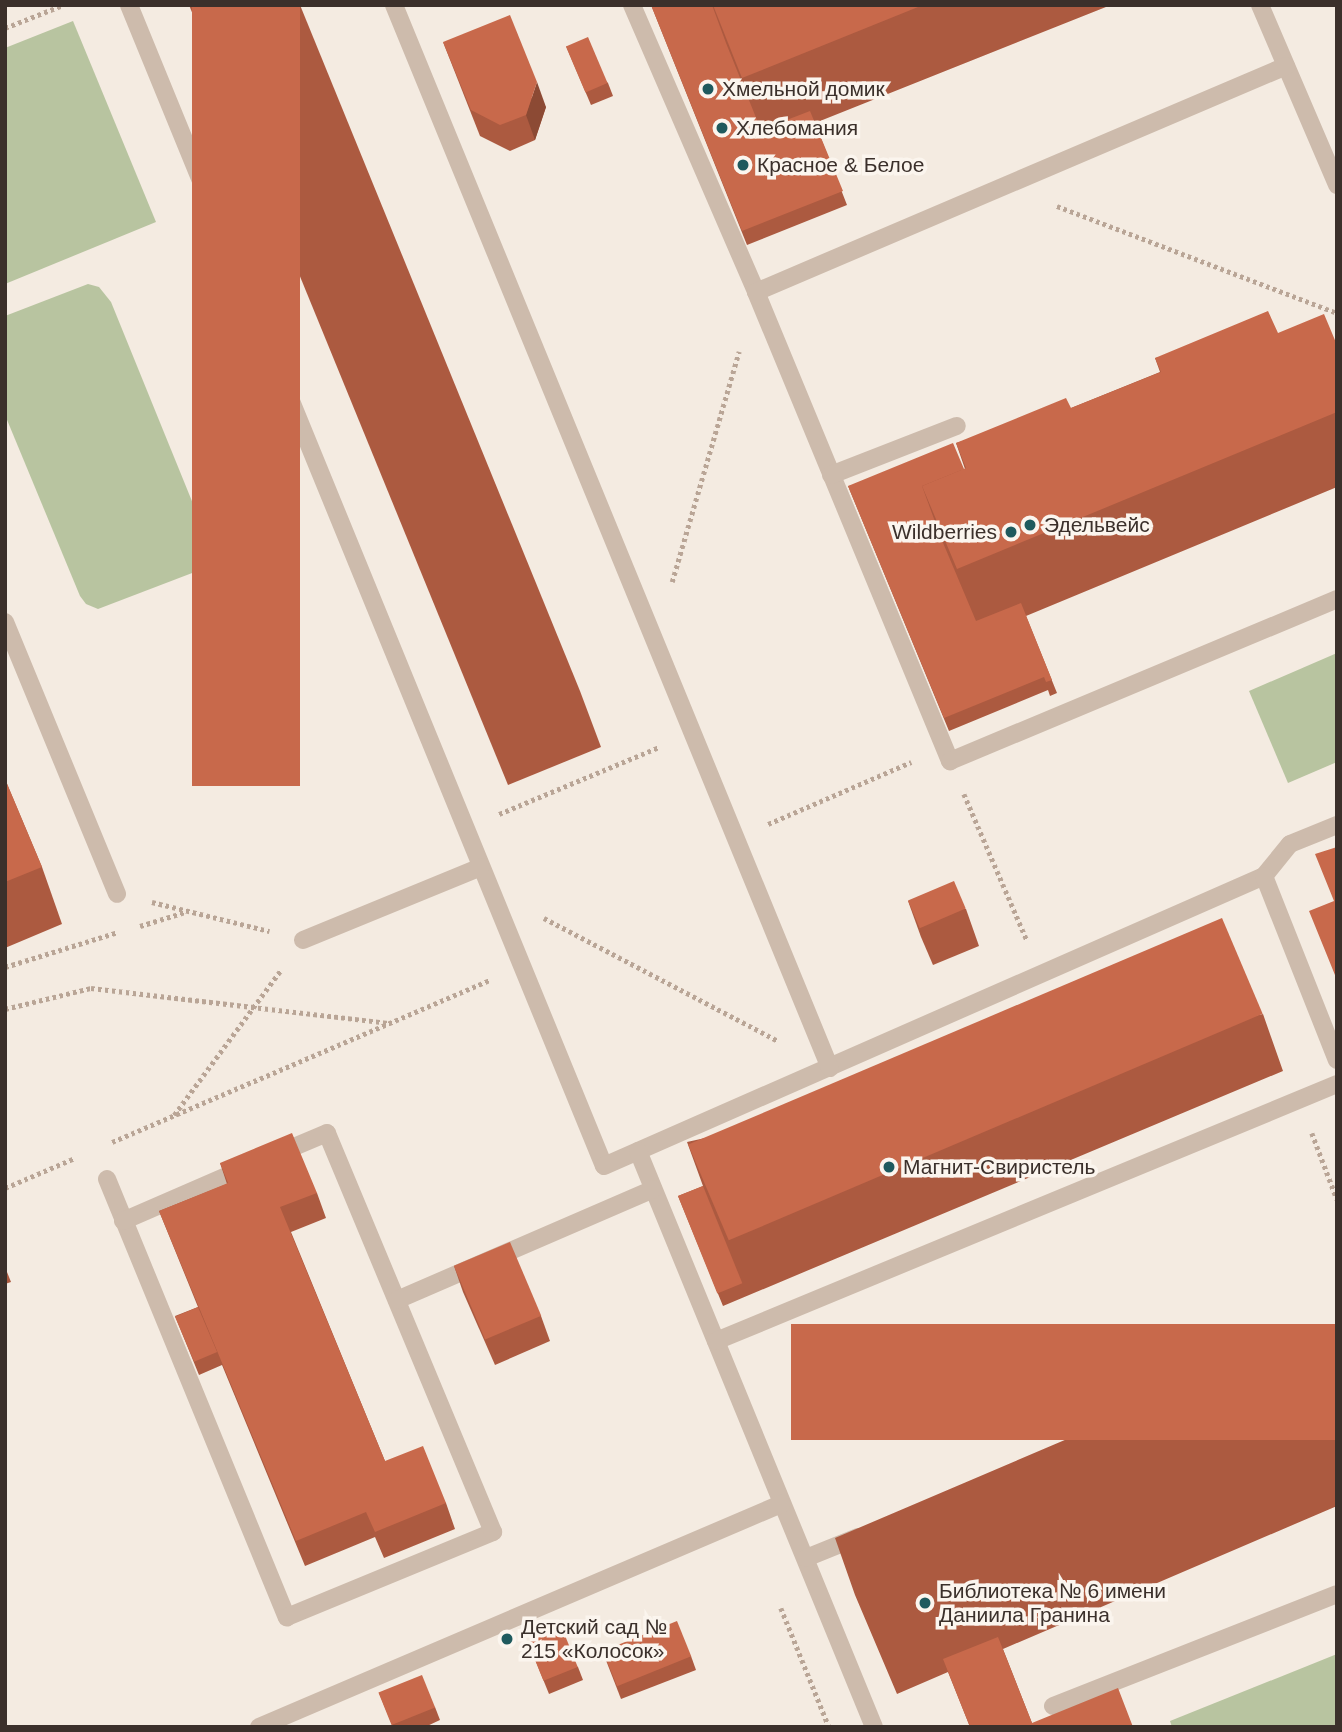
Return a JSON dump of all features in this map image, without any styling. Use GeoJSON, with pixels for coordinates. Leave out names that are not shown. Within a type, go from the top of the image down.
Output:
{"type":"FeatureCollection","features":[{"type":"Feature","properties":{"kind":"street"},"geometry":{"type":"LineString","coordinates":[[129,5],[604,1166],[1264,876],[1290,845],[1337,825]]}},
{"type":"Feature","properties":{"kind":"street"},"geometry":{"type":"LineString","coordinates":[[394,5],[830,1068]]}},
{"type":"Feature","properties":{"kind":"street"},"geometry":{"type":"LineString","coordinates":[[632,5],[756,292],[947,755],[1337,599]]}},
{"type":"Feature","properties":{"kind":"street"},"geometry":{"type":"LineString","coordinates":[[1260,5],[1337,185]]}},
{"type":"Feature","properties":{"kind":"street"},"geometry":{"type":"LineString","coordinates":[[756,292],[1286,66]]}},
{"type":"Feature","properties":{"kind":"street"},"geometry":{"type":"LineString","coordinates":[[831,475],[957,426]]}},
{"type":"Feature","properties":{"kind":"street"},"geometry":{"type":"LineString","coordinates":[[5,622],[117,894]]}},
{"type":"Feature","properties":{"kind":"street"},"geometry":{"type":"LineString","coordinates":[[303,940],[481,867]]}},
{"type":"Feature","properties":{"kind":"street"},"geometry":{"type":"LineString","coordinates":[[1264,876],[1337,1060]]}},
{"type":"Feature","properties":{"kind":"street"},"geometry":{"type":"LineString","coordinates":[[716,1341],[1337,1084]]}},
{"type":"Feature","properties":{"kind":"street"},"geometry":{"type":"LineString","coordinates":[[107,1179],[123,1221],[287,1617],[493,1532],[327,1133],[123,1221]]}},
{"type":"Feature","properties":{"kind":"street"},"geometry":{"type":"LineString","coordinates":[[638,1151],[874,1727]]}},
{"type":"Feature","properties":{"kind":"street"},"geometry":{"type":"LineString","coordinates":[[397,1300],[653,1189]]}},
{"type":"Feature","properties":{"kind":"street"},"geometry":{"type":"LineString","coordinates":[[259,1727],[781,1504]]}},
{"type":"Feature","properties":{"kind":"street"},"geometry":{"type":"LineString","coordinates":[[806,1558],[870,1533]]}},
{"type":"Feature","properties":{"kind":"street"},"geometry":{"type":"LineString","coordinates":[[1052,1706],[1337,1594]]}},
{"type":"Feature","properties":{"kind":"path"},"geometry":{"type":"LineString","coordinates":[[5,28],[63,5]]}},
{"type":"Feature","properties":{"kind":"path"},"geometry":{"type":"LineString","coordinates":[[1007,187],[1337,313]]}},
{"type":"Feature","properties":{"kind":"path"},"geometry":{"type":"LineString","coordinates":[[655,640],[756,292]]}},
{"type":"Feature","properties":{"kind":"path"},"geometry":{"type":"LineString","coordinates":[[466,828],[693,733]]}},
{"type":"Feature","properties":{"kind":"path"},"geometry":{"type":"LineString","coordinates":[[736,838],[947,755],[1041,972]]}},
{"type":"Feature","properties":{"kind":"path"},"geometry":{"type":"LineString","coordinates":[[491,891],[830,1068]]}},
{"type":"Feature","properties":{"kind":"path"},"geometry":{"type":"LineString","coordinates":[[117,894],[303,940],[174,1115]]}},
{"type":"Feature","properties":{"kind":"path"},"geometry":{"type":"LineString","coordinates":[[135,927],[187,911]]}},
{"type":"Feature","properties":{"kind":"path"},"geometry":{"type":"LineString","coordinates":[[5,967],[122,931]]}},
{"type":"Feature","properties":{"kind":"path"},"geometry":{"type":"LineString","coordinates":[[108,1144],[522,966]]}},
{"type":"Feature","properties":{"kind":"path"},"geometry":{"type":"LineString","coordinates":[[5,1009],[91,988],[388,1023]]}},
{"type":"Feature","properties":{"kind":"path"},"geometry":{"type":"LineString","coordinates":[[1299,1099],[1337,1199]]}},
{"type":"Feature","properties":{"kind":"path"},"geometry":{"type":"LineString","coordinates":[[5,1188],[85,1154]]}},
{"type":"Feature","properties":{"kind":"green space"},"geometry":{"type":"Polygon","coordinates":[[[73,21],[156,222],[5,284],[5,48],[73,21]]]}},
{"type":"Feature","properties":{"kind":"green space"},"geometry":{"type":"Polygon","coordinates":[[[88,284],[99,287],[111,302],[211,548],[211,557],[200,570],[98,609],[86,604],[80,596],[5,415],[5,316],[88,284]]]}},
{"type":"Feature","properties":{"kind":"green space"},"geometry":{"type":"Polygon","coordinates":[[[1337,653],[1337,762],[1288,783],[1249,691],[1337,653]]]}},
{"type":"Feature","properties":{"kind":"green space"},"geometry":{"type":"Polygon","coordinates":[[[1337,1654],[1337,1727],[1172,1727],[1170,1721],[1337,1654]]]}},
{"type":"Feature","properties":{"kind":"building"},"geometry":{"type":"Polygon","coordinates":[[[192,5],[300,5],[300,786],[192,786],[192,5]]]}},
{"type":"Feature","properties":{"kind":"building"},"geometry":{"type":"Polygon","coordinates":[[[651,5],[712,5],[761,130],[810,111],[843,191],[742,231],[651,5]]]}},
{"type":"Feature","properties":{"kind":"building"},"geometry":{"type":"Polygon","coordinates":[[[713,5],[923,5],[742,78],[713,5]]]}},
{"type":"Feature","properties":{"kind":"building"},"geometry":{"type":"Polygon","coordinates":[[[510,15],[537,82],[526,115],[500,125],[471,110],[443,42],[510,15]]]}},
{"type":"Feature","properties":{"kind":"building"},"geometry":{"type":"Polygon","coordinates":[[[588,37],[608,83],[585,92],[566,46],[588,37]]]}},
{"type":"Feature","properties":{"kind":"building"},"geometry":{"type":"Polygon","coordinates":[[[1268,311],[1278,333],[1324,314],[1337,345],[1337,412],[957,569],[922,486],[966,468],[956,443],[1066,398],[1071,408],[1161,372],[1155,358],[1268,311]]]}},
{"type":"Feature","properties":{"kind":"building"},"geometry":{"type":"Polygon","coordinates":[[[953,443],[964,469],[922,486],[941,538],[976,621],[1021,603],[1052,680],[1046,682],[1044,677],[944,718],[848,486],[953,443]]]}},
{"type":"Feature","properties":{"kind":"building"},"geometry":{"type":"Polygon","coordinates":[[[5,779],[42,867],[5,882],[5,779]]]}},
{"type":"Feature","properties":{"kind":"building"},"geometry":{"type":"Polygon","coordinates":[[[1337,847],[1337,980],[1309,911],[1334,901],[1315,854],[1337,847]]]}},
{"type":"Feature","properties":{"kind":"building"},"geometry":{"type":"Polygon","coordinates":[[[954,881],[966,909],[920,928],[908,901],[954,881]]]}},
{"type":"Feature","properties":{"kind":"building"},"geometry":{"type":"Polygon","coordinates":[[[1222,918],[1263,1014],[729,1240],[688,1145],[1222,918]]]}},
{"type":"Feature","properties":{"kind":"building"},"geometry":{"type":"Polygon","coordinates":[[[292,1133],[317,1193],[280,1207],[385,1461],[423,1446],[446,1503],[375,1532],[366,1512],[296,1541],[159,1211],[228,1183],[220,1163],[292,1133]]]}},
{"type":"Feature","properties":{"kind":"building"},"geometry":{"type":"Polygon","coordinates":[[[703,1186],[742,1283],[717,1293],[678,1196],[703,1186]]]}},
{"type":"Feature","properties":{"kind":"building"},"geometry":{"type":"Polygon","coordinates":[[[510,1242],[541,1316],[485,1339],[454,1266],[510,1242]]]}},
{"type":"Feature","properties":{"kind":"building"},"geometry":{"type":"Polygon","coordinates":[[[198,1307],[217,1352],[194,1362],[175,1317],[198,1307]]]}},
{"type":"Feature","properties":{"kind":"building"},"geometry":{"type":"Polygon","coordinates":[[[791,1324],[1337,1324],[1337,1440],[791,1440],[791,1324]]]}},
{"type":"Feature","properties":{"kind":"building"},"geometry":{"type":"Polygon","coordinates":[[[677,1621],[691,1656],[617,1686],[603,1651],[677,1621]]]}},
{"type":"Feature","properties":{"kind":"building"},"geometry":{"type":"Polygon","coordinates":[[[562,1628],[578,1667],[543,1681],[528,1642],[562,1628]]]}},
{"type":"Feature","properties":{"kind":"building"},"geometry":{"type":"Polygon","coordinates":[[[998,1637],[1032,1723],[1118,1688],[1133,1727],[970,1727],[943,1659],[998,1637]]]}},
{"type":"Feature","properties":{"kind":"building"},"geometry":{"type":"Polygon","coordinates":[[[422,1675],[435,1707],[392,1725],[378,1693],[422,1675]]]}},
{"type":"Feature","properties":{"kind":"place","name":"Хмельной домик"},"geometry":{"type":"Point","coordinates":[708,89]}},
{"type":"Feature","properties":{"kind":"place","name":"Хлебомания"},"geometry":{"type":"Point","coordinates":[722,128]}},
{"type":"Feature","properties":{"kind":"place","name":"Красное & Белое"},"geometry":{"type":"Point","coordinates":[743,165]}},
{"type":"Feature","properties":{"kind":"place","name":"Эдельвейс"},"geometry":{"type":"Point","coordinates":[1030,525]}},
{"type":"Feature","properties":{"kind":"place","name":"Wildberries"},"geometry":{"type":"Point","coordinates":[1011,532]}},
{"type":"Feature","properties":{"kind":"place","name":"Магнит-Свиристель"},"geometry":{"type":"Point","coordinates":[889,1167]}},
{"type":"Feature","properties":{"kind":"place","name":"Библиотека № 6 имени Даниила Гранина"},"geometry":{"type":"Point","coordinates":[925,1603]}},
{"type":"Feature","properties":{"kind":"place","name":"Детский сад № 215 «Колосок»"},"geometry":{"type":"Point","coordinates":[507,1639]}}]}
